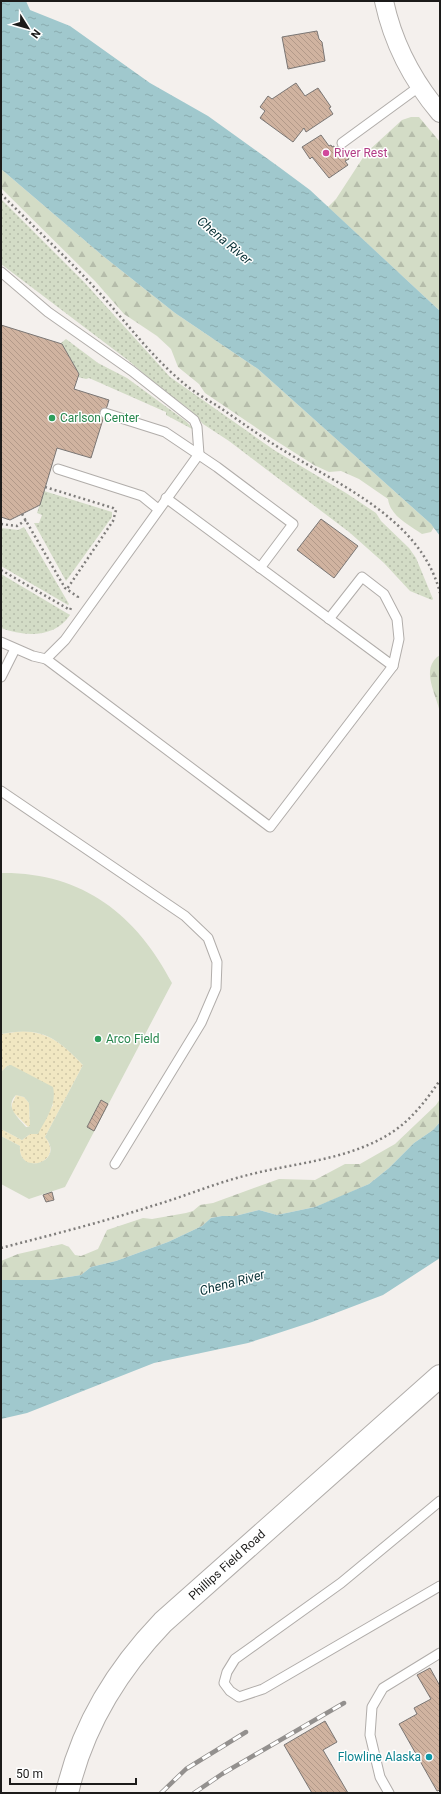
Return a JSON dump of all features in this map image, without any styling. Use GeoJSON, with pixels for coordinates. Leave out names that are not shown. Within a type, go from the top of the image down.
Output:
{"type":"FeatureCollection","features":[{"type":"Feature","properties":{"kind":"street"},"geometry":{"type":"LineString","coordinates":[[384,1],[407,66],[440,113]]}},
{"type":"Feature","properties":{"kind":"street","name":"Phillips Field Road"},"geometry":{"type":"LineString","coordinates":[[67,1793],[83,1741],[102,1702],[124,1668],[147,1638],[168,1617],[440,1376]]}},
{"type":"Feature","properties":{"kind":"lane"},"geometry":{"type":"LineString","coordinates":[[342,143],[420,86]]}},
{"type":"Feature","properties":{"kind":"lane"},"geometry":{"type":"LineString","coordinates":[[1,272],[48,312],[132,371],[194,420],[197,427],[199,454],[65,640],[46,659]]}},
{"type":"Feature","properties":{"kind":"lane"},"geometry":{"type":"LineString","coordinates":[[105,413],[165,432],[199,454],[293,524],[260,568]]}},
{"type":"Feature","properties":{"kind":"lane"},"geometry":{"type":"LineString","coordinates":[[58,469],[142,496],[158,509]]}},
{"type":"Feature","properties":{"kind":"lane"},"geometry":{"type":"LineString","coordinates":[[166,498],[393,666]]}},
{"type":"Feature","properties":{"kind":"lane"},"geometry":{"type":"LineString","coordinates":[[1,642],[15,649],[46,659],[270,827],[393,666],[399,639],[397,619],[384,594],[362,577],[329,619]]}},
{"type":"Feature","properties":{"kind":"lane"},"geometry":{"type":"LineString","coordinates":[[1,677],[15,649]]}},
{"type":"Feature","properties":{"kind":"lane"},"geometry":{"type":"LineString","coordinates":[[1,791],[185,916],[208,938],[217,962],[216,988],[201,1023],[115,1164]]}},
{"type":"Feature","properties":{"kind":"lane"},"geometry":{"type":"LineString","coordinates":[[440,1501],[341,1583],[235,1659],[227,1672],[224,1683],[230,1691],[239,1697],[263,1689],[440,1586]]}},
{"type":"Feature","properties":{"kind":"lane"},"geometry":{"type":"LineString","coordinates":[[389,1793],[380,1777],[370,1735],[372,1707],[383,1688],[440,1653]]}},
{"type":"Feature","properties":{"kind":"path"},"geometry":{"type":"LineString","coordinates":[[1,194],[94,287],[161,363],[182,383],[278,447],[356,495],[390,519],[415,542],[429,564],[437,581],[440,593]]}},
{"type":"Feature","properties":{"kind":"path"},"geometry":{"type":"LineString","coordinates":[[45,487],[116,510],[113,521],[67,589]]}},
{"type":"Feature","properties":{"kind":"path"},"geometry":{"type":"LineString","coordinates":[[1,570],[70,610],[78,597],[67,589],[22,514]]}},
{"type":"Feature","properties":{"kind":"path"},"geometry":{"type":"LineString","coordinates":[[1,524],[17,526],[26,520]]}},
{"type":"Feature","properties":{"kind":"path"},"geometry":{"type":"LineString","coordinates":[[1,1248],[151,1207],[242,1176],[274,1168],[333,1157],[358,1150],[387,1135],[409,1118],[427,1098],[440,1080]]}},
{"type":"Feature","properties":{"kind":"green space"},"geometry":{"type":"Polygon","coordinates":[[[411,117],[419,117],[440,142],[440,311],[328,207],[336,199],[366,153],[402,120],[411,117]]]}},
{"type":"Feature","properties":{"kind":"green space"},"geometry":{"type":"Polygon","coordinates":[[[1,169],[103,256],[175,313],[258,369],[431,524],[434,527],[431,532],[422,534],[401,520],[392,510],[388,499],[359,479],[341,471],[329,472],[314,465],[205,393],[199,384],[178,367],[171,349],[157,336],[124,314],[95,281],[1,188],[1,169]]]}},
{"type":"Feature","properties":{"kind":"green space"},"geometry":{"type":"Polygon","coordinates":[[[1,199],[85,283],[170,377],[274,450],[346,493],[376,513],[381,521],[409,548],[416,558],[433,599],[432,600],[410,591],[384,563],[349,532],[229,441],[203,424],[189,409],[164,391],[129,361],[1,264],[1,199]]]}},
{"type":"Feature","properties":{"kind":"green space"},"geometry":{"type":"Polygon","coordinates":[[[66,339],[98,363],[127,378],[187,422],[194,430],[166,415],[166,412],[89,378],[86,379],[78,377],[79,374],[61,343],[66,339]]]}},
{"type":"Feature","properties":{"kind":"green space"},"geometry":{"type":"Polygon","coordinates":[[[44,491],[112,512],[112,517],[66,581],[34,523],[39,523],[42,515],[37,513],[44,491]]]}},
{"type":"Feature","properties":{"kind":"green space"},"geometry":{"type":"Polygon","coordinates":[[[24,527],[69,604],[68,605],[1,566],[1,528],[18,530],[24,527]]]}},
{"type":"Feature","properties":{"kind":"green space"},"geometry":{"type":"Polygon","coordinates":[[[1,574],[70,615],[64,623],[56,628],[39,634],[20,633],[1,628],[1,574]]]}},
{"type":"Feature","properties":{"kind":"green space"},"geometry":{"type":"Polygon","coordinates":[[[440,655],[440,713],[430,674],[434,660],[440,655]]]}},
{"type":"Feature","properties":{"kind":"green space","name":"Arco Field"},"geometry":{"type":"Polygon","coordinates":[[[1,873],[30,875],[57,880],[81,889],[103,902],[123,918],[141,937],[158,958],[172,983],[65,1187],[29,1199],[1,1184],[1,1136],[20,1146],[21,1156],[26,1161],[32,1163],[40,1162],[46,1159],[50,1153],[50,1146],[45,1137],[83,1065],[64,1047],[47,1036],[27,1032],[1,1034],[1,873]]]}},
{"type":"Feature","properties":{"kind":"green space"},"geometry":{"type":"Polygon","coordinates":[[[11,1065],[53,1087],[54,1093],[52,1105],[38,1134],[30,1134],[22,1140],[1,1129],[1,1072],[7,1066],[11,1065]],[[16,1095],[13,1099],[12,1108],[26,1127],[28,1127],[30,1126],[29,1103],[24,1097],[16,1095]]]}},
{"type":"Feature","properties":{"kind":"green space"},"geometry":{"type":"Polygon","coordinates":[[[440,1099],[440,1122],[433,1130],[414,1143],[389,1168],[369,1184],[342,1196],[315,1207],[277,1215],[259,1210],[235,1216],[211,1218],[202,1226],[168,1242],[116,1261],[91,1267],[81,1275],[50,1280],[1,1280],[1,1261],[18,1254],[62,1244],[69,1247],[75,1255],[81,1256],[98,1249],[107,1230],[143,1218],[152,1219],[186,1213],[193,1211],[200,1205],[213,1203],[279,1179],[315,1180],[345,1164],[360,1164],[395,1144],[436,1105],[440,1099]]]}},
{"type":"Feature","properties":{"kind":"sand"},"geometry":{"type":"Polygon","coordinates":[[[23,1031],[42,1034],[49,1037],[63,1046],[83,1065],[45,1137],[50,1146],[50,1154],[46,1159],[39,1163],[32,1164],[21,1156],[20,1146],[1,1136],[1,1129],[22,1140],[30,1134],[35,1133],[53,1105],[7,1066],[1,1072],[1,1034],[23,1031]]]}},
{"type":"Feature","properties":{"kind":"sand"},"geometry":{"type":"Polygon","coordinates":[[[16,1095],[24,1097],[29,1103],[30,1126],[28,1127],[12,1111],[12,1104],[16,1095]]]}},
{"type":"Feature","properties":{"kind":"water","name":"Chena River"},"geometry":{"type":"Polygon","coordinates":[[[1,1],[26,1],[30,10],[70,26],[150,83],[208,116],[310,190],[440,311],[440,536],[431,524],[258,369],[175,313],[103,256],[1,169],[1,1]]]}},
{"type":"Feature","properties":{"kind":"water","name":"Chena River"},"geometry":{"type":"Polygon","coordinates":[[[440,1122],[440,1258],[383,1295],[312,1322],[248,1343],[154,1363],[27,1413],[1,1419],[1,1280],[50,1280],[81,1275],[91,1267],[116,1261],[168,1242],[202,1226],[211,1218],[235,1216],[259,1210],[277,1215],[315,1207],[369,1184],[389,1168],[414,1143],[433,1130],[440,1122]]]}},
{"type":"Feature","properties":{"kind":"building"},"geometry":{"type":"Polygon","coordinates":[[[317,31],[319,39],[322,42],[325,61],[288,69],[282,37],[317,31]]]}},
{"type":"Feature","properties":{"kind":"building"},"geometry":{"type":"Polygon","coordinates":[[[296,83],[305,96],[318,88],[331,107],[329,108],[333,114],[306,132],[304,128],[293,142],[260,118],[265,111],[260,107],[268,96],[272,99],[296,83]]]}},
{"type":"Feature","properties":{"kind":"building","name":"River Rest"},"geometry":{"type":"Polygon","coordinates":[[[321,135],[329,146],[334,146],[335,148],[340,145],[349,159],[345,161],[348,165],[329,178],[312,157],[310,159],[302,147],[321,135]]]}},
{"type":"Feature","properties":{"kind":"building","name":"Carlson Center"},"geometry":{"type":"Polygon","coordinates":[[[1,325],[62,344],[79,374],[74,389],[109,400],[91,458],[57,448],[40,505],[10,520],[1,517],[1,325]]]}},
{"type":"Feature","properties":{"kind":"building"},"geometry":{"type":"Polygon","coordinates":[[[321,519],[358,546],[334,578],[297,550],[321,519]]]}},
{"type":"Feature","properties":{"kind":"building"},"geometry":{"type":"Polygon","coordinates":[[[101,1100],[108,1104],[94,1131],[87,1127],[101,1100]]]}},
{"type":"Feature","properties":{"kind":"building"},"geometry":{"type":"Polygon","coordinates":[[[52,1192],[54,1200],[46,1202],[43,1195],[52,1192]]]}},
{"type":"Feature","properties":{"kind":"building","name":"Flowline Alaska"},"geometry":{"type":"Polygon","coordinates":[[[430,1668],[440,1686],[440,1790],[437,1791],[399,1724],[417,1714],[414,1708],[431,1699],[417,1675],[430,1668]]]}},
{"type":"Feature","properties":{"kind":"building"},"geometry":{"type":"Polygon","coordinates":[[[325,1721],[337,1742],[323,1750],[348,1793],[312,1793],[284,1745],[325,1721]]]}},
{"type":"Feature","properties":{"kind":"railway"},"geometry":{"type":"LineString","coordinates":[[194,1793],[222,1774],[344,1703]]}},
{"type":"Feature","properties":{"kind":"railway"},"geometry":{"type":"LineString","coordinates":[[161,1793],[186,1769],[246,1732]]}},
{"type":"Feature","properties":{"kind":"place","name":"River Rest"},"geometry":{"type":"Point","coordinates":[326,153]}},
{"type":"Feature","properties":{"kind":"place","name":"Carlson Center"},"geometry":{"type":"Point","coordinates":[52,418]}},
{"type":"Feature","properties":{"kind":"place","name":"Arco Field"},"geometry":{"type":"Point","coordinates":[98,1039]}},
{"type":"Feature","properties":{"kind":"place","name":"Flowline Alaska"},"geometry":{"type":"Point","coordinates":[429,1757]}}]}
